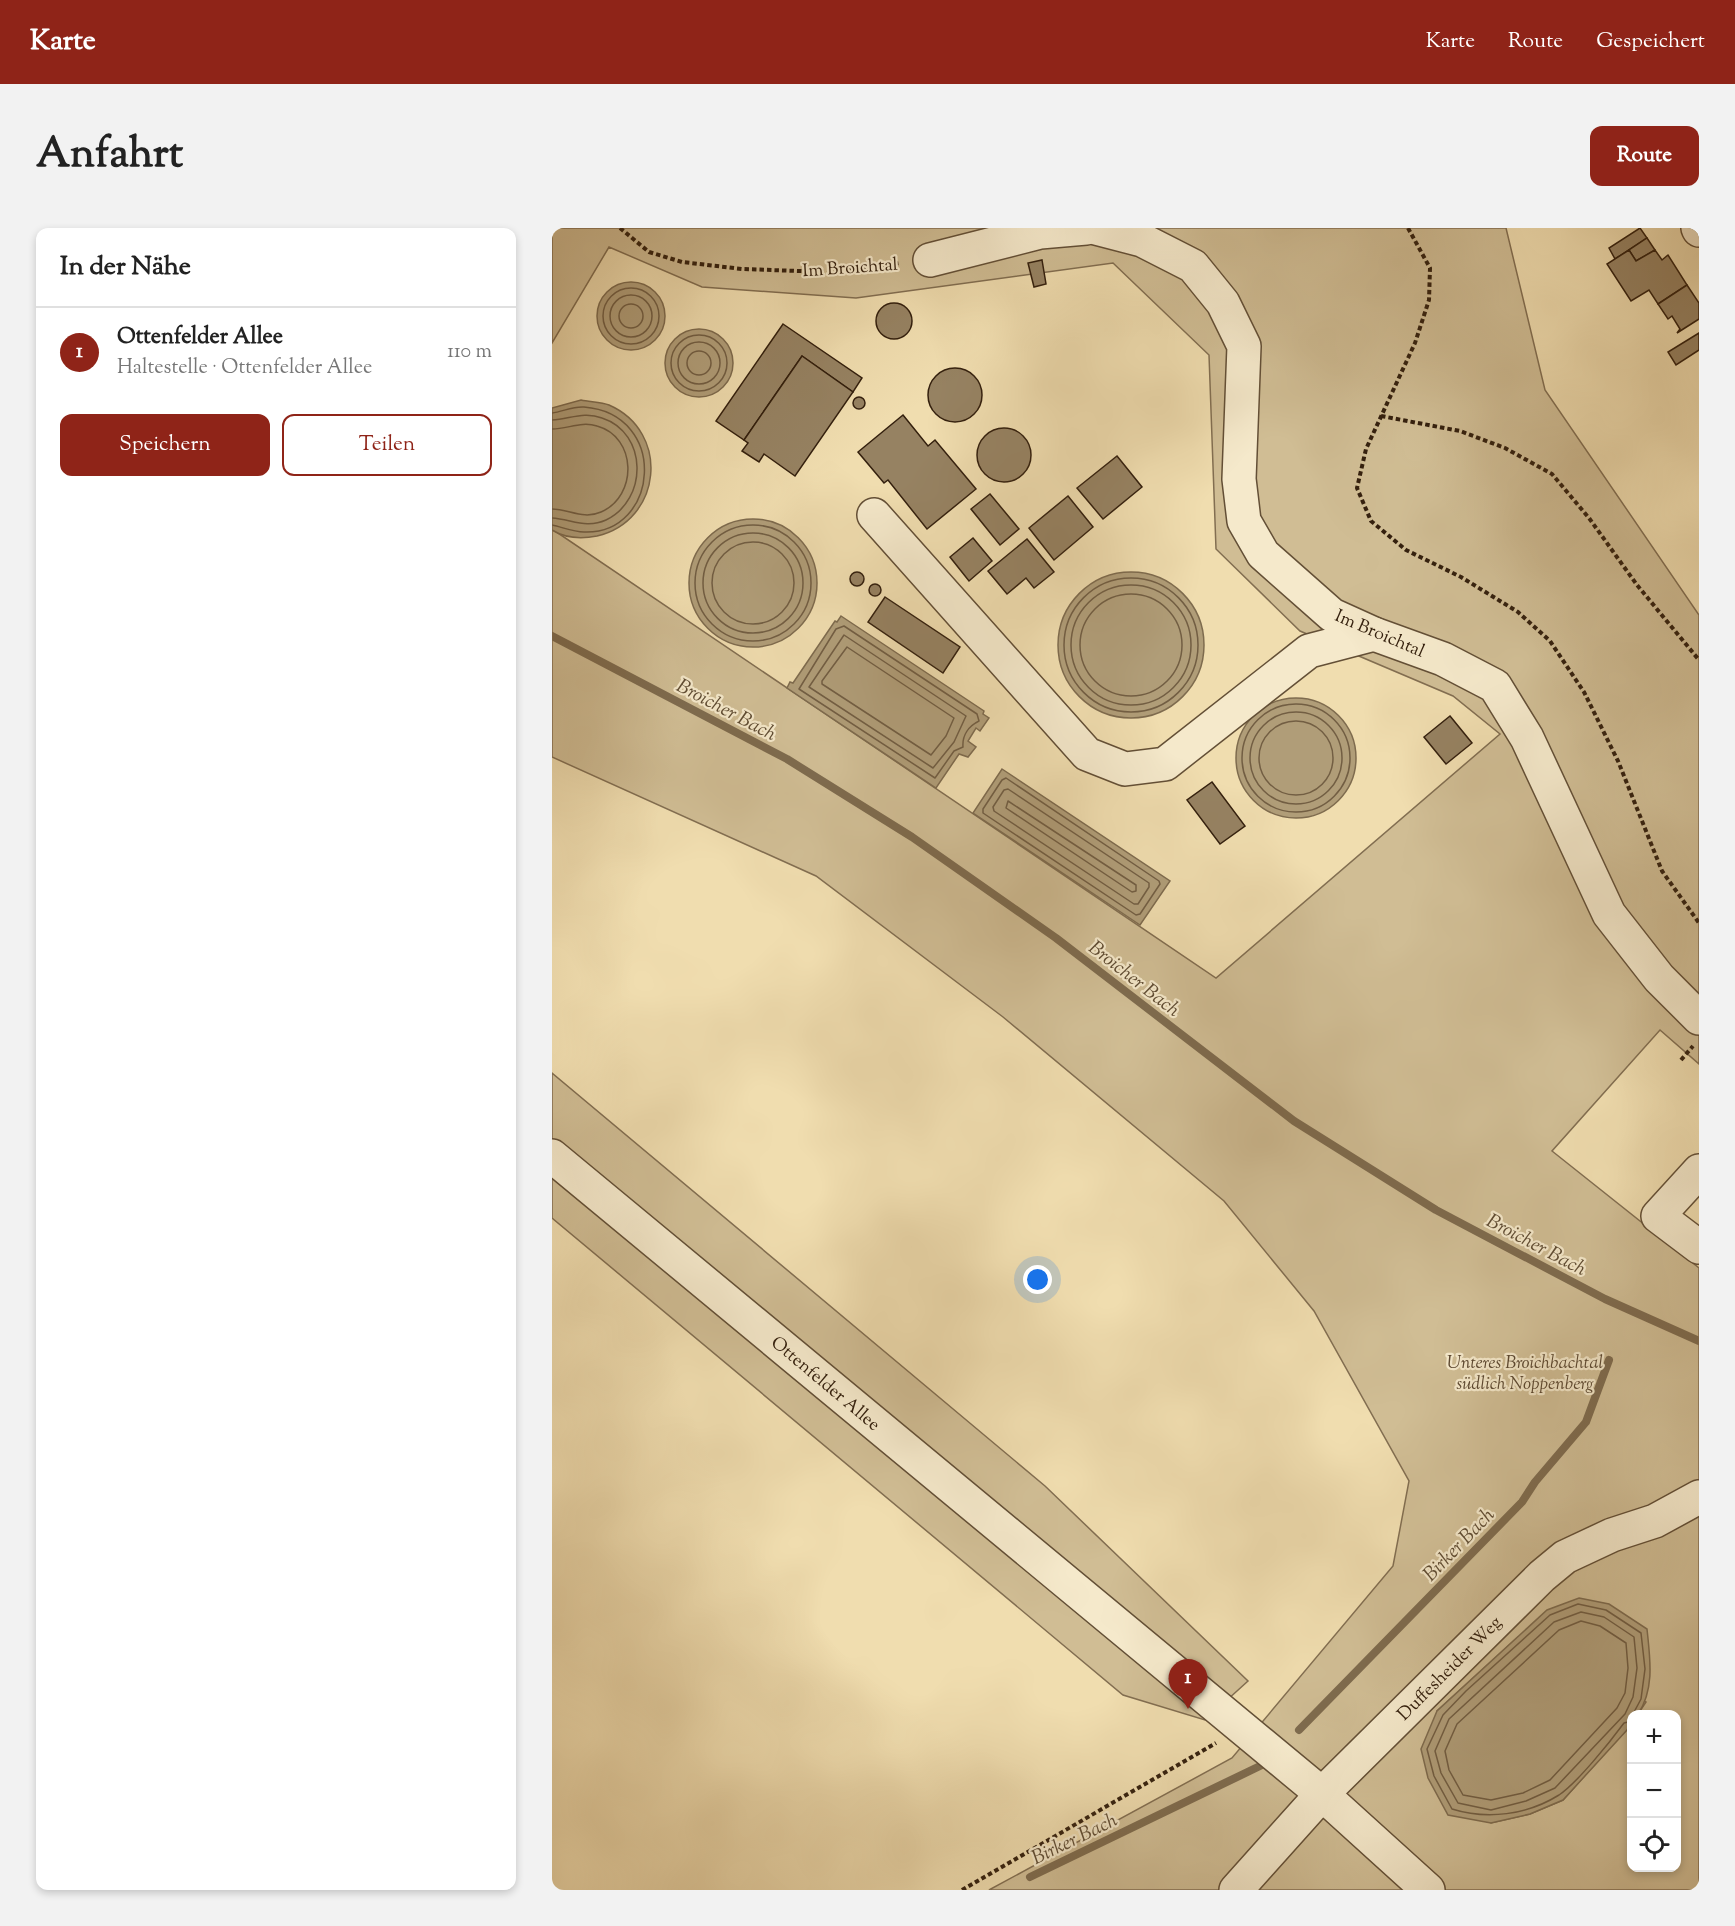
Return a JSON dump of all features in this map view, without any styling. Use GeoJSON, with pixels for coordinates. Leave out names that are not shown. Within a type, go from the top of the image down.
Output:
{"type":"FeatureCollection","features":[{"type":"Feature","properties":{"kind":"street"},"geometry":{"type":"LineString","coordinates":[[930,260],[1040,232],[1086,228]]}},
{"type":"Feature","properties":{"kind":"street","name":"Im Broichtal"},"geometry":{"type":"LineString","coordinates":[[1096,228],[1142,240],[1193,266],[1223,303],[1244,346],[1239,479],[1244,521],[1263,554],[1332,615],[1374,634],[1443,659],[1495,686],[1527,738],[1609,914],[1659,978],[1699,1018]]}},
{"type":"Feature","properties":{"kind":"street"},"geometry":{"type":"LineString","coordinates":[[874,515],[1087,754],[1125,769],[1165,764],[1309,651],[1374,634]]}},
{"type":"Feature","properties":{"kind":"street","name":"Ottenfelder Allee"},"geometry":{"type":"LineString","coordinates":[[552,1156],[1322,1794],[1428,1890]]}},
{"type":"Feature","properties":{"kind":"street"},"geometry":{"type":"LineString","coordinates":[[1699,1171],[1658,1216],[1699,1248]]}},
{"type":"Feature","properties":{"kind":"street","name":"Duffesheider Weg"},"geometry":{"type":"LineString","coordinates":[[1236,1890],[1322,1794],[1542,1576],[1565,1557],[1612,1535],[1655,1521],[1699,1497]]}},
{"type":"Feature","properties":{"kind":"path","name":"Im Broichtal"},"geometry":{"type":"LineString","coordinates":[[620,228],[649,252],[682,262],[742,269],[828,272],[930,260]]}},
{"type":"Feature","properties":{"kind":"path"},"geometry":{"type":"LineString","coordinates":[[1408,228],[1430,268],[1429,300],[1415,343],[1366,448],[1357,488],[1371,521],[1406,550],[1461,577],[1518,612],[1550,641],[1584,692],[1617,761],[1662,871],[1699,923]]}},
{"type":"Feature","properties":{"kind":"path"},"geometry":{"type":"LineString","coordinates":[[1381,417],[1460,431],[1505,448],[1552,474],[1589,518],[1636,585],[1699,660]]}},
{"type":"Feature","properties":{"kind":"path"},"geometry":{"type":"LineString","coordinates":[[1681,1060],[1699,1039]]}},
{"type":"Feature","properties":{"kind":"path"},"geometry":{"type":"LineString","coordinates":[[962,1890],[1217,1743],[1248,1732]]}},
{"type":"Feature","properties":{"kind":"green space","name":"Unteres Broichbachtal südlich Noppenberg"},"geometry":{"type":"Polygon","coordinates":[[[552,228],[1506,228],[1545,390],[1699,615],[1699,1064],[1660,1030],[1552,1151],[1699,1268],[1699,1890],[989,1890],[1232,1758],[1393,1566],[1409,1481],[1314,1311],[1224,1201],[1003,1017],[816,876],[552,757],[552,529],[1216,978],[1500,734],[1453,696],[1300,631],[1216,549],[1209,355],[1113,263],[856,298],[702,287],[609,247],[552,343],[552,228]],[[1518,1637],[1437,1711],[1491,1823],[1530,1814],[1563,1800],[1627,1728],[1627,1872],[1681,1872],[1681,1710],[1641,1710],[1646,1702],[1518,1637]]]}},
{"type":"Feature","properties":{"kind":"green space"},"geometry":{"type":"Polygon","coordinates":[[[552,1073],[1045,1486],[1248,1681],[1205,1720],[1123,1695],[552,1218],[552,1073]]]}},
{"type":"Feature","properties":{"kind":"water"},"geometry":{"type":"Polygon","coordinates":[[[624,282],[638,282],[650,287],[660,297],[665,316],[660,335],[650,345],[638,350],[624,350],[612,345],[602,335],[597,323],[597,309],[602,297],[612,287],[624,282]]]}},
{"type":"Feature","properties":{"kind":"water"},"geometry":{"type":"Polygon","coordinates":[[[692,329],[706,329],[718,334],[728,344],[733,363],[728,382],[718,392],[706,397],[692,397],[680,392],[670,382],[665,370],[665,356],[670,344],[680,334],[692,329]]]}},
{"type":"Feature","properties":{"kind":"water"},"geometry":{"type":"Polygon","coordinates":[[[581,400],[609,405],[629,418],[642,435],[650,454],[651,475],[646,495],[635,513],[619,527],[597,536],[580,538],[562,535],[552,530],[552,408],[581,400]]]}},
{"type":"Feature","properties":{"kind":"water"},"geometry":{"type":"Polygon","coordinates":[[[753,519],[777,524],[798,538],[812,559],[817,583],[812,607],[798,628],[777,642],[753,647],[729,642],[708,628],[694,607],[689,583],[694,559],[708,538],[729,524],[753,519]]]}},
{"type":"Feature","properties":{"kind":"water"},"geometry":{"type":"Polygon","coordinates":[[[1131,572],[1159,577],[1183,593],[1199,617],[1204,645],[1199,673],[1183,697],[1159,713],[1131,718],[1103,713],[1079,697],[1063,673],[1058,645],[1063,617],[1079,593],[1103,577],[1131,572]]]}},
{"type":"Feature","properties":{"kind":"water"},"geometry":{"type":"Polygon","coordinates":[[[841,616],[984,711],[983,714],[989,718],[980,731],[976,728],[968,741],[976,747],[968,757],[959,754],[936,788],[787,688],[790,682],[793,683],[835,621],[837,622],[841,616]]]}},
{"type":"Feature","properties":{"kind":"water"},"geometry":{"type":"Polygon","coordinates":[[[1296,698],[1319,703],[1338,716],[1351,735],[1356,758],[1351,781],[1338,800],[1319,813],[1296,818],[1273,813],[1254,800],[1241,781],[1236,758],[1241,735],[1254,716],[1273,703],[1296,698]]]}},
{"type":"Feature","properties":{"kind":"water"},"geometry":{"type":"Polygon","coordinates":[[[1002,769],[1170,881],[1140,925],[973,813],[1002,769]]]}},
{"type":"Feature","properties":{"kind":"water"},"geometry":{"type":"Polygon","coordinates":[[[1579,1598],[1609,1604],[1647,1629],[1650,1673],[1643,1704],[1640,1710],[1627,1710],[1627,1730],[1563,1800],[1530,1814],[1491,1823],[1448,1815],[1428,1778],[1421,1749],[1437,1711],[1547,1610],[1579,1598]]]}},
{"type":"Feature","properties":{"kind":"building"},"geometry":{"type":"Polygon","coordinates":[[[1640,228],[1647,238],[1615,259],[1609,248],[1640,228]]]}},
{"type":"Feature","properties":{"kind":"building"},"geometry":{"type":"Polygon","coordinates":[[[1647,238],[1655,250],[1636,261],[1629,250],[1647,238]]]}},
{"type":"Feature","properties":{"kind":"building"},"geometry":{"type":"Polygon","coordinates":[[[1629,250],[1636,261],[1655,250],[1662,260],[1668,255],[1687,285],[1658,304],[1649,290],[1631,301],[1607,264],[1629,250]]]}},
{"type":"Feature","properties":{"kind":"building"},"geometry":{"type":"Polygon","coordinates":[[[1042,260],[1046,284],[1034,287],[1028,263],[1042,260]]]}},
{"type":"Feature","properties":{"kind":"building"},"geometry":{"type":"Polygon","coordinates":[[[1687,285],[1699,303],[1699,319],[1677,333],[1680,329],[1672,316],[1668,319],[1658,304],[1687,285]]]}},
{"type":"Feature","properties":{"kind":"building"},"geometry":{"type":"Polygon","coordinates":[[[894,303],[907,308],[912,321],[907,334],[894,339],[881,334],[876,321],[881,308],[894,303]]]}},
{"type":"Feature","properties":{"kind":"building"},"geometry":{"type":"Polygon","coordinates":[[[783,324],[862,378],[853,392],[802,356],[744,440],[716,421],[783,324]]]}},
{"type":"Feature","properties":{"kind":"building"},"geometry":{"type":"Polygon","coordinates":[[[1699,333],[1699,350],[1676,365],[1668,352],[1699,333]]]}},
{"type":"Feature","properties":{"kind":"building"},"geometry":{"type":"Polygon","coordinates":[[[802,356],[853,392],[795,476],[764,454],[759,462],[742,451],[748,443],[744,440],[802,356]]]}},
{"type":"Feature","properties":{"kind":"building"},"geometry":{"type":"Polygon","coordinates":[[[950,368],[960,368],[970,372],[978,380],[982,395],[978,410],[970,418],[960,422],[950,422],[940,418],[932,410],[928,400],[928,390],[932,380],[940,372],[950,368]]]}},
{"type":"Feature","properties":{"kind":"building"},"geometry":{"type":"Polygon","coordinates":[[[861,397],[865,403],[861,409],[857,409],[853,401],[861,397]]]}},
{"type":"Feature","properties":{"kind":"building"},"geometry":{"type":"Polygon","coordinates":[[[903,415],[928,446],[935,440],[976,489],[927,529],[888,480],[884,483],[858,452],[903,415]]]}},
{"type":"Feature","properties":{"kind":"building"},"geometry":{"type":"Polygon","coordinates":[[[999,428],[1009,428],[1019,432],[1027,440],[1031,455],[1027,470],[1019,478],[1009,482],[999,482],[989,478],[981,470],[977,460],[977,450],[981,440],[989,432],[999,428]]]}},
{"type":"Feature","properties":{"kind":"building"},"geometry":{"type":"Polygon","coordinates":[[[1117,456],[1142,487],[1103,519],[1077,488],[1117,456]]]}},
{"type":"Feature","properties":{"kind":"building"},"geometry":{"type":"Polygon","coordinates":[[[990,494],[1019,529],[1000,545],[971,509],[990,494]]]}},
{"type":"Feature","properties":{"kind":"building"},"geometry":{"type":"Polygon","coordinates":[[[1068,496],[1093,527],[1054,560],[1029,528],[1068,496]]]}},
{"type":"Feature","properties":{"kind":"building"},"geometry":{"type":"Polygon","coordinates":[[[973,538],[992,561],[969,581],[950,557],[973,538]]]}},
{"type":"Feature","properties":{"kind":"building"},"geometry":{"type":"Polygon","coordinates":[[[1027,539],[1054,572],[1034,588],[1026,578],[1007,594],[988,571],[1027,539]]]}},
{"type":"Feature","properties":{"kind":"building"},"geometry":{"type":"Polygon","coordinates":[[[854,572],[860,572],[864,579],[860,586],[854,586],[850,582],[850,576],[854,572]]]}},
{"type":"Feature","properties":{"kind":"building"},"geometry":{"type":"Polygon","coordinates":[[[877,584],[880,585],[880,595],[873,596],[870,595],[869,588],[870,585],[877,584]]]}},
{"type":"Feature","properties":{"kind":"building"},"geometry":{"type":"Polygon","coordinates":[[[885,597],[960,647],[943,673],[868,622],[885,597]]]}},
{"type":"Feature","properties":{"kind":"building"},"geometry":{"type":"Polygon","coordinates":[[[1450,716],[1472,743],[1446,764],[1424,737],[1450,716]]]}},
{"type":"Feature","properties":{"kind":"building"},"geometry":{"type":"Polygon","coordinates":[[[1212,782],[1245,826],[1220,844],[1187,800],[1212,782]]]}},
{"type":"Feature","properties":{"kind":"waterway","name":"Broicher Bach"},"geometry":{"type":"LineString","coordinates":[[552,636],[787,759],[912,837],[1056,938],[1294,1121],[1436,1210],[1605,1299],[1699,1341]]}},
{"type":"Feature","properties":{"kind":"waterway","name":"Birker Bach"},"geometry":{"type":"LineString","coordinates":[[1299,1730],[1522,1502],[1535,1482],[1586,1422],[1609,1360]]}},
{"type":"Feature","properties":{"kind":"waterway","name":"Birker Bach"},"geometry":{"type":"LineString","coordinates":[[1030,1877],[1262,1765]]}},
{"type":"Feature","properties":{"kind":"place","name":"Ottenfelder Allee"},"geometry":{"type":"Point","coordinates":[1188,1709]}}]}
